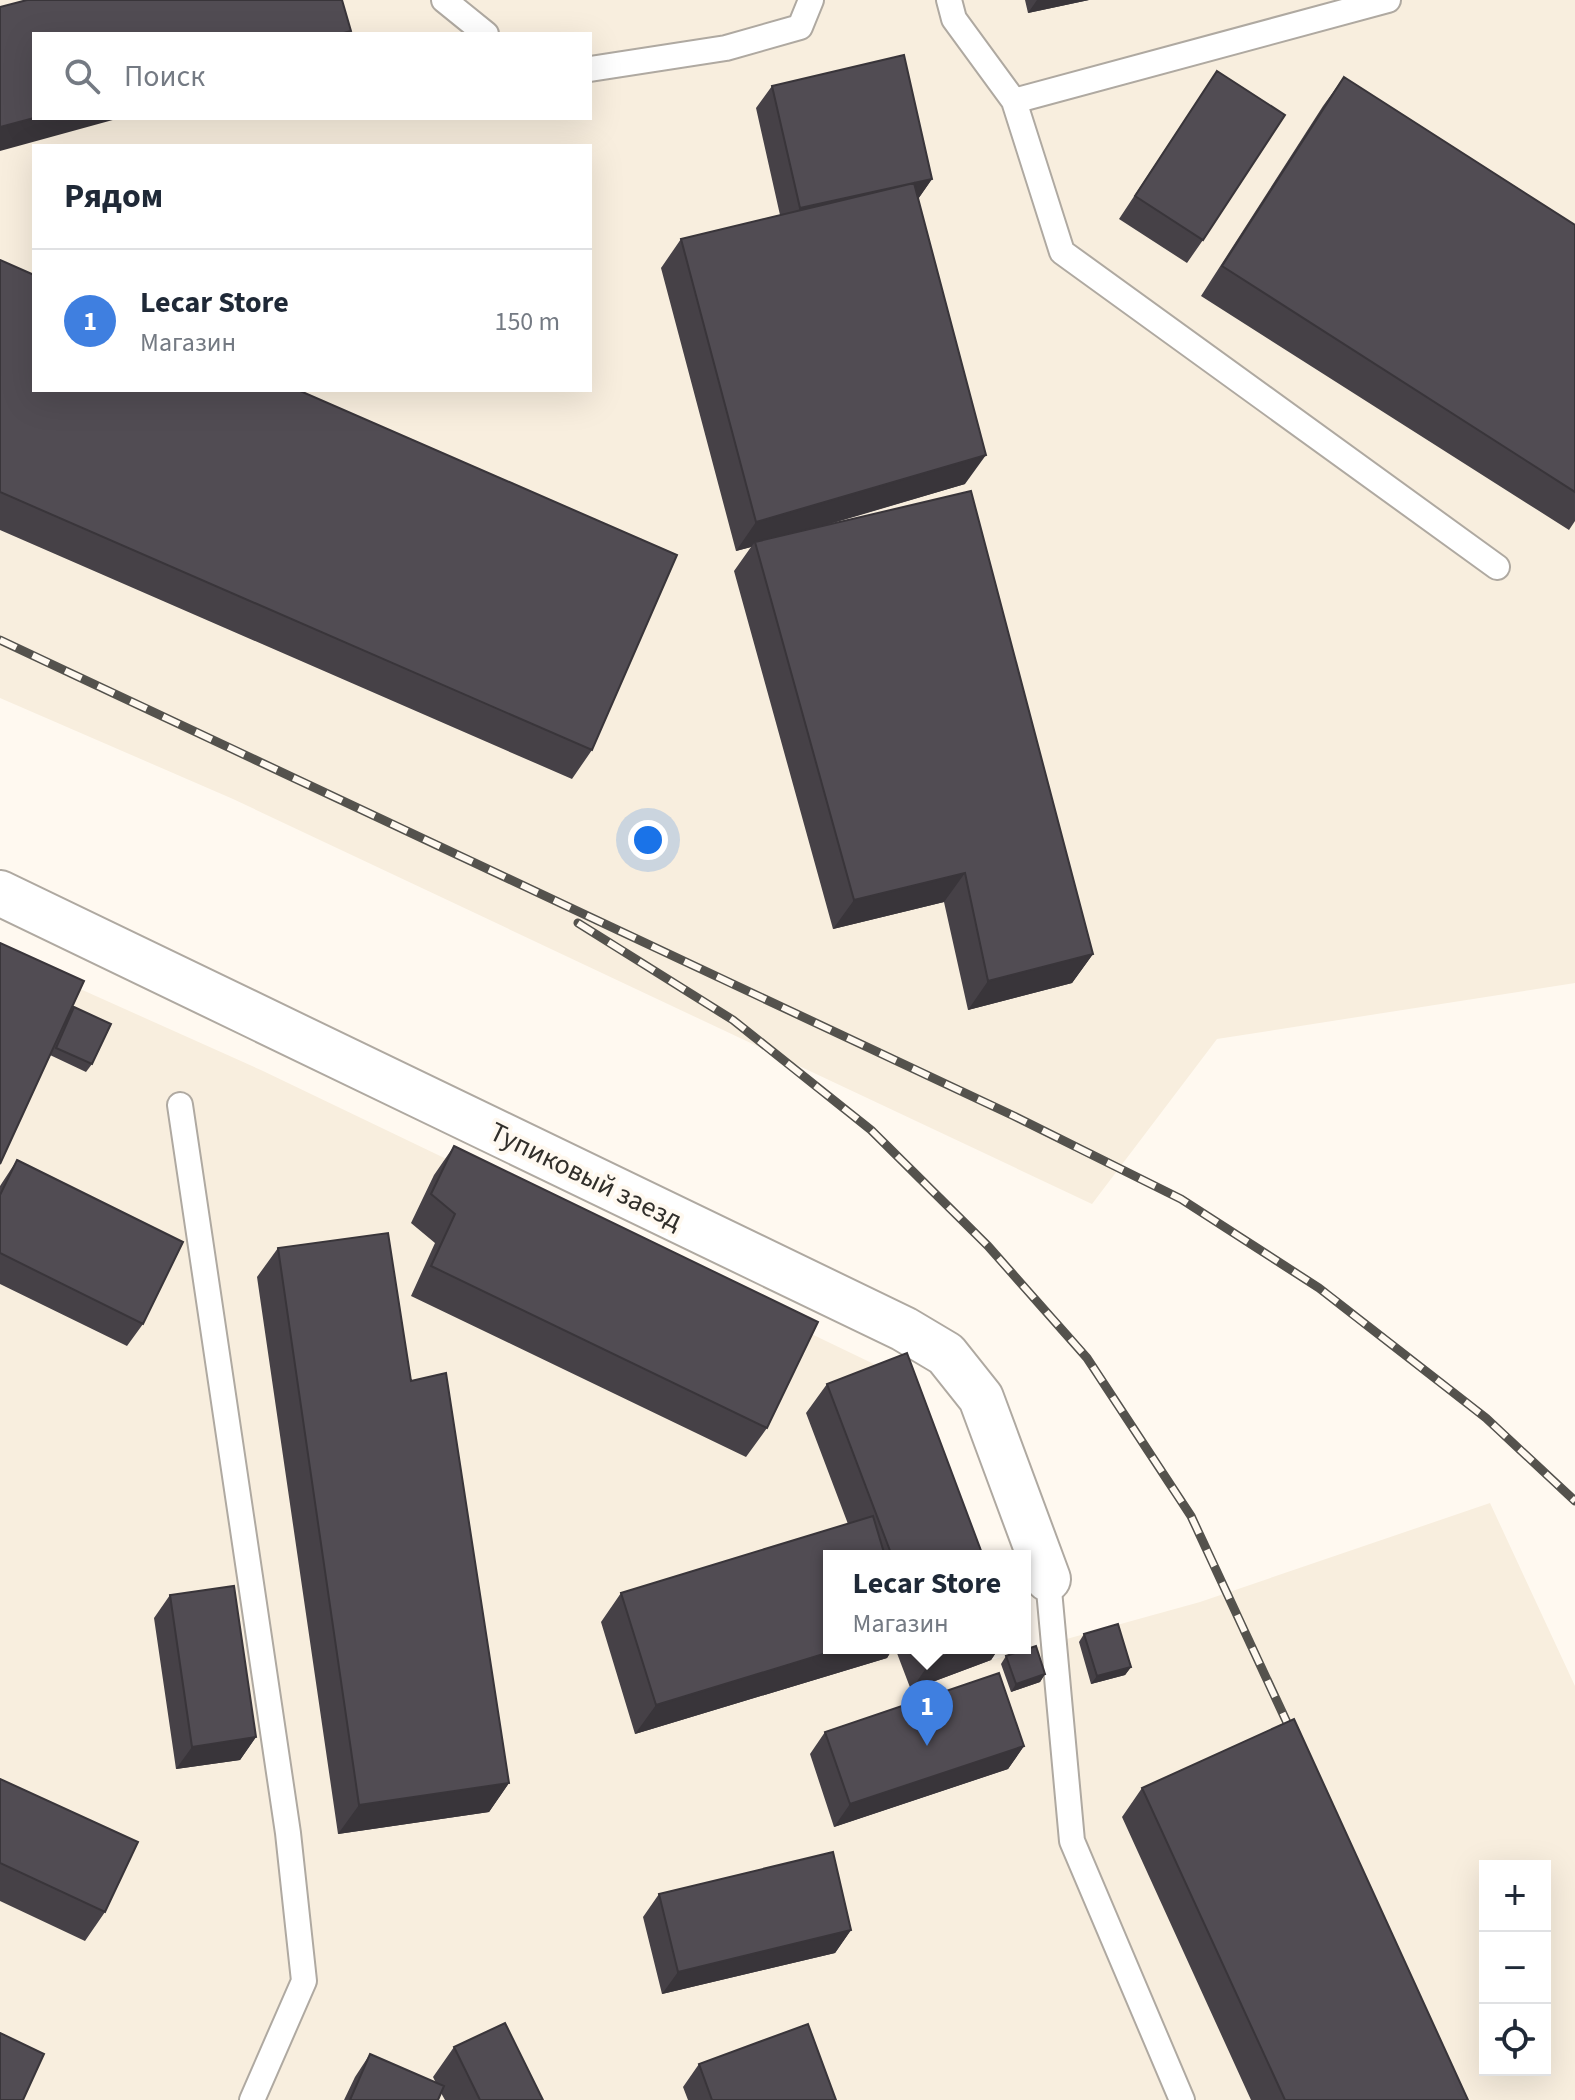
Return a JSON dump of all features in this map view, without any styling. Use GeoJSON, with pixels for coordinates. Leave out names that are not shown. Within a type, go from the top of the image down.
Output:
{"type":"FeatureCollection","features":[{"type":"Feature","properties":{"kind":"street","name":"Тупиковый заезд"},"geometry":{"type":"LineString","coordinates":[[0,893],[876,1315],[946,1354],[981,1398],[1048,1579]]}},
{"type":"Feature","properties":{"kind":"lane"},"geometry":{"type":"LineString","coordinates":[[444,0],[484,32]]}},
{"type":"Feature","properties":{"kind":"lane"},"geometry":{"type":"LineString","coordinates":[[592,69],[726,48],[800,27],[811,0]]}},
{"type":"Feature","properties":{"kind":"lane"},"geometry":{"type":"LineString","coordinates":[[949,0],[954,19],[1014,101],[1062,252],[1497,567]]}},
{"type":"Feature","properties":{"kind":"lane"},"geometry":{"type":"LineString","coordinates":[[1014,101],[1388,0]]}},
{"type":"Feature","properties":{"kind":"lane"},"geometry":{"type":"LineString","coordinates":[[180,1105],[288,1833],[304,1981],[252,2100]]}},
{"type":"Feature","properties":{"kind":"lane"},"geometry":{"type":"LineString","coordinates":[[1048,1579],[1072,1841],[1182,2100]]}},
{"type":"Feature","properties":{"kind":"shaded area"},"geometry":{"type":"Polygon","coordinates":[[[0,0],[1575,0],[1575,983],[1217,1039],[1092,1204],[233,799],[0,698],[0,0]]]}},
{"type":"Feature","properties":{"kind":"shaded area"},"geometry":{"type":"Polygon","coordinates":[[[0,953],[263,1071],[878,1366],[949,1550],[823,1550],[823,1654],[988,1654],[991,1660],[1013,1654],[1031,1654],[1031,1649],[1200,1602],[1490,1503],[1575,1686],[1575,2100],[0,2100],[0,953]]]}},
{"type":"Feature","properties":{"kind":"building"},"geometry":{"type":"Polygon","coordinates":[[[27,0],[342,0],[351,31],[32,32],[32,119],[0,127],[0,7],[27,0]]]}},
{"type":"Feature","properties":{"kind":"building"},"geometry":{"type":"Polygon","coordinates":[[[904,55],[932,179],[800,208],[772,86],[904,55]]]}},
{"type":"Feature","properties":{"kind":"building"},"geometry":{"type":"Polygon","coordinates":[[[1217,71],[1285,115],[1203,240],[1135,196],[1217,71]]]}},
{"type":"Feature","properties":{"kind":"building"},"geometry":{"type":"Polygon","coordinates":[[[1344,77],[1575,225],[1575,492],[1222,266],[1344,77]]]}},
{"type":"Feature","properties":{"kind":"building"},"geometry":{"type":"Polygon","coordinates":[[[914,183],[986,455],[756,522],[681,239],[914,183]]]}},
{"type":"Feature","properties":{"kind":"building"},"geometry":{"type":"Polygon","coordinates":[[[0,260],[32,274],[32,392],[303,392],[677,555],[592,750],[0,492],[0,260]]]}},
{"type":"Feature","properties":{"kind":"building"},"geometry":{"type":"Polygon","coordinates":[[[971,491],[1093,954],[988,981],[965,873],[854,900],[755,542],[971,491]]]}},
{"type":"Feature","properties":{"kind":"building"},"geometry":{"type":"Polygon","coordinates":[[[0,943],[84,981],[0,1164],[0,943]]]}},
{"type":"Feature","properties":{"kind":"building"},"geometry":{"type":"Polygon","coordinates":[[[74,1007],[111,1024],[92,1064],[56,1048],[74,1007]]]}},
{"type":"Feature","properties":{"kind":"building"},"geometry":{"type":"Polygon","coordinates":[[[454,1146],[818,1322],[767,1428],[431,1266],[455,1214],[431,1194],[454,1146]]]}},
{"type":"Feature","properties":{"kind":"building"},"geometry":{"type":"Polygon","coordinates":[[[17,1160],[183,1242],[143,1324],[0,1253],[0,1195],[17,1160]]]}},
{"type":"Feature","properties":{"kind":"building"},"geometry":{"type":"Polygon","coordinates":[[[388,1233],[411,1381],[446,1373],[509,1783],[359,1805],[278,1248],[388,1233]]]}},
{"type":"Feature","properties":{"kind":"building"},"geometry":{"type":"Polygon","coordinates":[[[907,1353],[981,1550],[890,1550],[827,1384],[907,1353]]]}},
{"type":"Feature","properties":{"kind":"building"},"geometry":{"type":"Polygon","coordinates":[[[873,1516],[883,1550],[823,1550],[823,1654],[656,1705],[621,1593],[873,1516]]]}},
{"type":"Feature","properties":{"kind":"building"},"geometry":{"type":"Polygon","coordinates":[[[234,1586],[256,1737],[192,1747],[170,1595],[234,1586]]]}},
{"type":"Feature","properties":{"kind":"building"},"geometry":{"type":"Polygon","coordinates":[[[1118,1624],[1131,1667],[1097,1676],[1084,1634],[1118,1624]]]}},
{"type":"Feature","properties":{"kind":"building"},"geometry":{"type":"Polygon","coordinates":[[[1036,1646],[1045,1674],[1016,1684],[1006,1656],[1031,1654],[1031,1648],[1036,1646]]]}},
{"type":"Feature","properties":{"kind":"building"},"geometry":{"type":"Polygon","coordinates":[[[928,1654],[949,1654],[931,1661],[928,1654]]]}},
{"type":"Feature","properties":{"kind":"building"},"geometry":{"type":"Polygon","coordinates":[[[999,1673],[1024,1746],[850,1804],[825,1732],[999,1673]]]}},
{"type":"Feature","properties":{"kind":"building"},"geometry":{"type":"Polygon","coordinates":[[[1294,1719],[1468,2100],[1285,2100],[1142,1788],[1294,1719]]]}},
{"type":"Feature","properties":{"kind":"building"},"geometry":{"type":"Polygon","coordinates":[[[0,1779],[138,1842],[105,1912],[0,1863],[0,1779]]]}},
{"type":"Feature","properties":{"kind":"building"},"geometry":{"type":"Polygon","coordinates":[[[833,1852],[851,1930],[678,1972],[659,1894],[833,1852]]]}},
{"type":"Feature","properties":{"kind":"building"},"geometry":{"type":"Polygon","coordinates":[[[505,2023],[543,2100],[480,2100],[454,2047],[505,2023]]]}},
{"type":"Feature","properties":{"kind":"building"},"geometry":{"type":"Polygon","coordinates":[[[808,2024],[836,2100],[712,2100],[699,2064],[808,2024]]]}},
{"type":"Feature","properties":{"kind":"building"},"geometry":{"type":"Polygon","coordinates":[[[0,2033],[44,2054],[23,2100],[0,2100],[0,2033]]]}},
{"type":"Feature","properties":{"kind":"building"},"geometry":{"type":"Polygon","coordinates":[[[370,2054],[444,2086],[438,2100],[350,2100],[370,2054]]]}},
{"type":"Feature","properties":{"kind":"railway"},"geometry":{"type":"LineString","coordinates":[[0,640],[1014,1116],[1181,1199],[1319,1288],[1486,1418],[1575,1501]]}},
{"type":"Feature","properties":{"kind":"railway"},"geometry":{"type":"LineString","coordinates":[[578,923],[733,1020],[871,1130],[988,1246],[1087,1358],[1191,1516],[1296,1742]]}},
{"type":"Feature","properties":{"kind":"place","name":"Lecar Store"},"geometry":{"type":"Point","coordinates":[927,1746]}}]}
